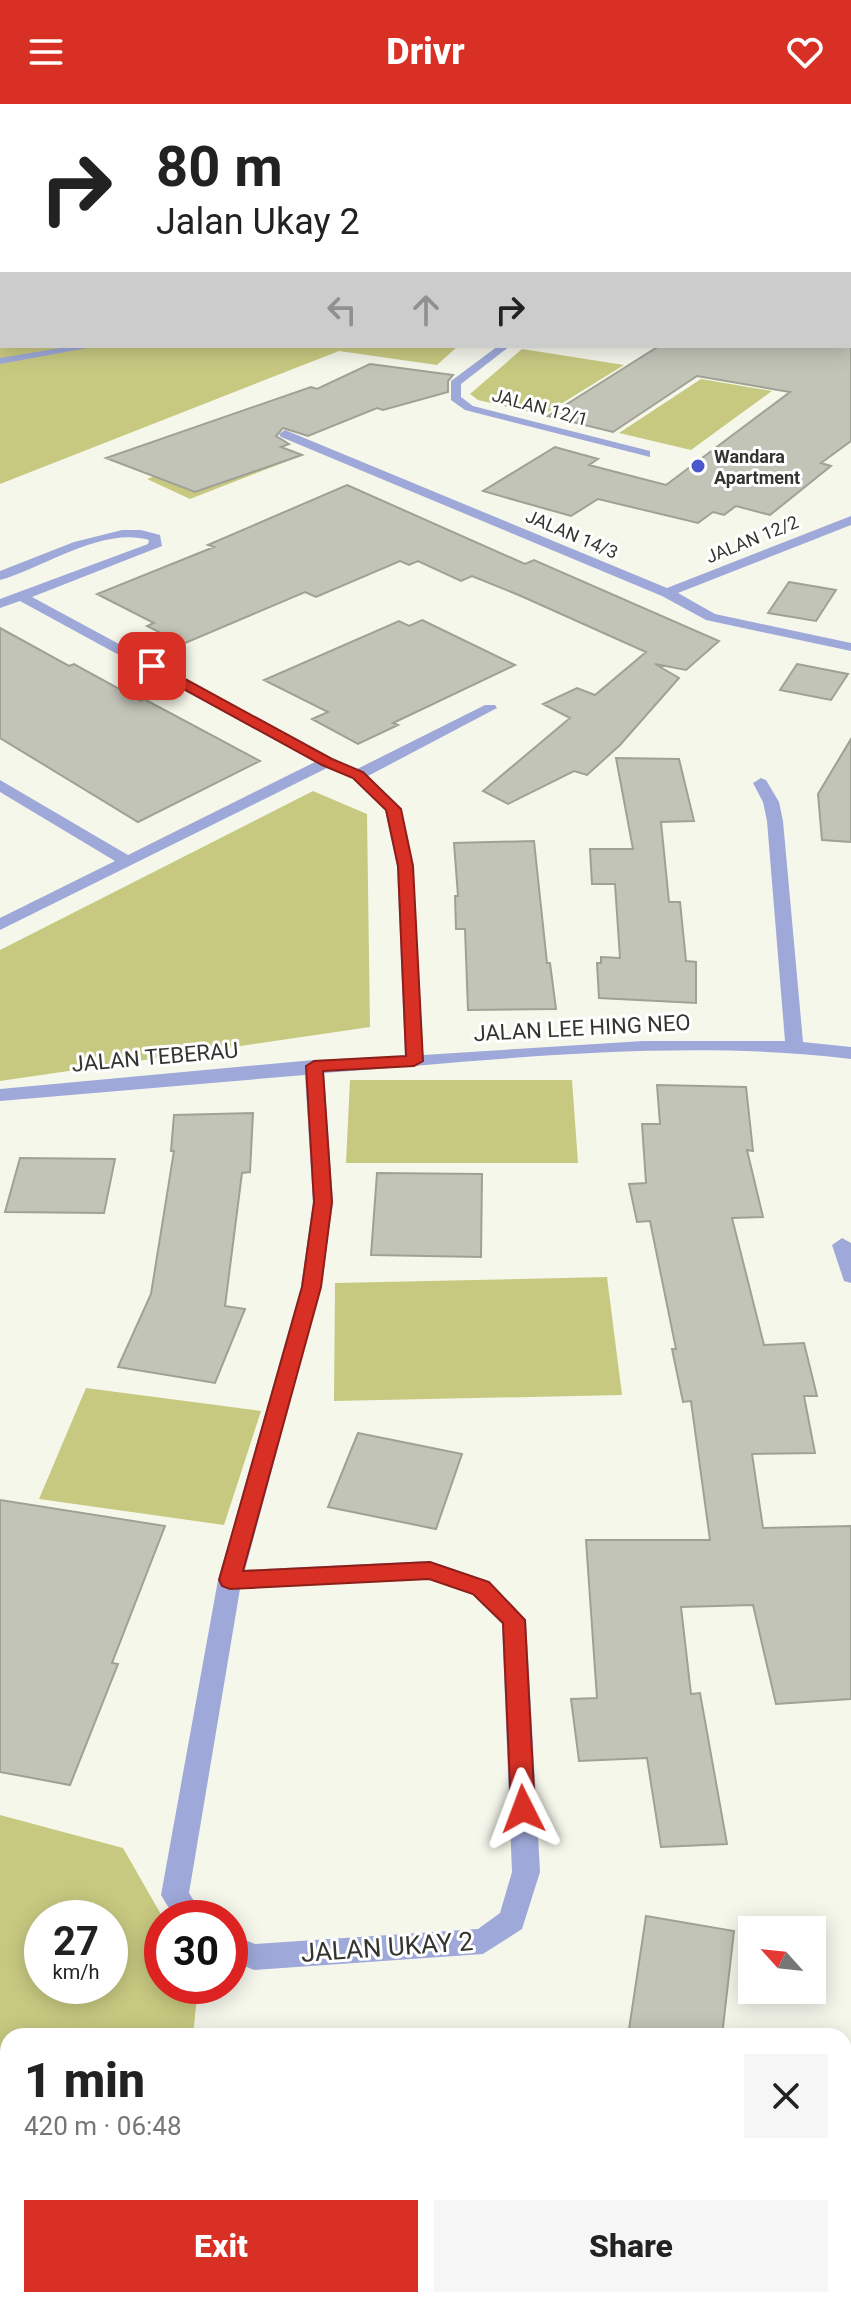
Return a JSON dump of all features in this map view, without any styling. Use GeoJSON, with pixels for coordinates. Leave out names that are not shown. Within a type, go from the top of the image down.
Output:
{"type":"FeatureCollection","features":[{"type":"Feature","properties":{"kind":"street"},"geometry":{"type":"LineString","coordinates":[[0,361],[81,348]]}},
{"type":"Feature","properties":{"kind":"street","name":"JALAN 12/1"},"geometry":{"type":"LineString","coordinates":[[502,348],[455,383],[455,398],[469,408],[646,454]]}},
{"type":"Feature","properties":{"kind":"street","name":"JALAN 14/3"},"geometry":{"type":"LineString","coordinates":[[285,434],[667,593],[711,617],[851,647]]}},
{"type":"Feature","properties":{"kind":"street","name":"JALAN 12/2"},"geometry":{"type":"LineString","coordinates":[[667,593],[851,520]]}},
{"type":"Feature","properties":{"kind":"street"},"geometry":{"type":"LineString","coordinates":[[0,576],[103,538],[133,532],[147,533],[155,538],[155,546],[0,604]]}},
{"type":"Feature","properties":{"kind":"street"},"geometry":{"type":"LineString","coordinates":[[21,596],[327,762],[358,775],[393,809],[405,866],[414,1061]]}},
{"type":"Feature","properties":{"kind":"street"},"geometry":{"type":"LineString","coordinates":[[358,775],[490,708]]}},
{"type":"Feature","properties":{"kind":"street"},"geometry":{"type":"LineString","coordinates":[[0,925],[327,762]]}},
{"type":"Feature","properties":{"kind":"street"},"geometry":{"type":"LineString","coordinates":[[761,783],[771,802],[775,821],[794,1044]]}},
{"type":"Feature","properties":{"kind":"street"},"geometry":{"type":"LineString","coordinates":[[0,785],[126,861]]}},
{"type":"Feature","properties":{"kind":"street","name":"JALAN LEE HING NEO"},"geometry":{"type":"LineString","coordinates":[[314,1066],[594,1050],[794,1044],[851,1053]]}},
{"type":"Feature","properties":{"kind":"street"},"geometry":{"type":"LineString","coordinates":[[178,1900],[175,1895],[230,1580],[311,1287],[323,1202],[314,1066]]}},
{"type":"Feature","properties":{"kind":"street","name":"JALAN TEBERAU"},"geometry":{"type":"LineString","coordinates":[[0,1095],[314,1066]]}},
{"type":"Feature","properties":{"kind":"street"},"geometry":{"type":"LineString","coordinates":[[842,1245],[851,1276]]}},
{"type":"Feature","properties":{"kind":"street","name":"JALAN UKAY 2"},"geometry":{"type":"LineString","coordinates":[[230,1580],[430,1570],[481,1588],[514,1620],[526,1872],[512,1920],[483,1941],[254,1957],[248,1954]]}},
{"type":"Feature","properties":{"kind":"green space"},"geometry":{"type":"Polygon","coordinates":[[[0,348],[456,348],[437,365],[339,351],[0,484],[0,348]]]}},
{"type":"Feature","properties":{"kind":"green space"},"geometry":{"type":"Polygon","coordinates":[[[522,349],[624,365],[543,415],[478,400],[470,394],[522,349]]]}},
{"type":"Feature","properties":{"kind":"green space"},"geometry":{"type":"Polygon","coordinates":[[[701,379],[772,391],[691,450],[619,433],[701,379]]]}},
{"type":"Feature","properties":{"kind":"green space"},"geometry":{"type":"Polygon","coordinates":[[[255,439],[298,457],[190,499],[147,479],[255,439]]]}},
{"type":"Feature","properties":{"kind":"green space"},"geometry":{"type":"Polygon","coordinates":[[[313,791],[367,814],[370,1027],[0,1081],[0,950],[313,791]]]}},
{"type":"Feature","properties":{"kind":"green space"},"geometry":{"type":"Polygon","coordinates":[[[350,1080],[572,1080],[578,1163],[346,1163],[350,1080]]]}},
{"type":"Feature","properties":{"kind":"green space"},"geometry":{"type":"Polygon","coordinates":[[[607,1277],[622,1395],[334,1401],[335,1283],[607,1277]]]}},
{"type":"Feature","properties":{"kind":"green space"},"geometry":{"type":"Polygon","coordinates":[[[86,1388],[261,1411],[224,1525],[39,1499],[86,1388]]]}},
{"type":"Feature","properties":{"kind":"green space"},"geometry":{"type":"Polygon","coordinates":[[[0,1815],[123,1848],[153,1900],[144,1900],[144,2004],[196,2004],[194,2028],[0,2028],[0,1815]]]}},
{"type":"Feature","properties":{"kind":"building"},"geometry":{"type":"Polygon","coordinates":[[[656,348],[851,348],[851,441],[821,463],[831,466],[770,515],[736,506],[724,515],[713,512],[698,523],[598,499],[571,516],[483,491],[555,447],[598,459],[589,465],[666,485],[790,392],[697,376],[613,432],[548,416],[656,348]]]}},
{"type":"Feature","properties":{"kind":"building"},"geometry":{"type":"Polygon","coordinates":[[[370,364],[453,375],[448,381],[448,392],[383,410],[377,408],[308,436],[283,428],[276,436],[289,444],[281,447],[302,455],[195,492],[106,458],[311,387],[317,389],[370,364]]]}},
{"type":"Feature","properties":{"kind":"building"},"geometry":{"type":"Polygon","coordinates":[[[347,485],[525,564],[534,560],[719,641],[686,670],[655,664],[679,678],[620,745],[587,775],[574,771],[508,804],[483,791],[570,718],[543,704],[577,688],[595,695],[646,652],[472,576],[461,581],[418,561],[409,565],[400,561],[316,597],[305,592],[183,644],[147,626],[154,623],[97,594],[214,547],[208,545],[347,485]]]}},
{"type":"Feature","properties":{"kind":"building"},"geometry":{"type":"Polygon","coordinates":[[[789,582],[836,590],[816,621],[768,613],[789,582]]]}},
{"type":"Feature","properties":{"kind":"building"},"geometry":{"type":"Polygon","coordinates":[[[422,620],[515,665],[393,723],[398,725],[358,744],[312,719],[328,712],[264,680],[399,621],[409,626],[422,620]]]}},
{"type":"Feature","properties":{"kind":"building"},"geometry":{"type":"Polygon","coordinates":[[[0,628],[69,666],[74,664],[260,761],[138,822],[0,738],[0,628]]]}},
{"type":"Feature","properties":{"kind":"building"},"geometry":{"type":"Polygon","coordinates":[[[797,664],[848,674],[831,700],[780,690],[797,664]]]}},
{"type":"Feature","properties":{"kind":"building"},"geometry":{"type":"Polygon","coordinates":[[[851,739],[851,842],[822,840],[818,794],[851,739]]]}},
{"type":"Feature","properties":{"kind":"building"},"geometry":{"type":"Polygon","coordinates":[[[616,758],[679,759],[694,821],[661,822],[669,902],[680,902],[686,961],[696,962],[696,1003],[599,998],[597,963],[601,963],[601,957],[620,958],[615,884],[592,884],[590,849],[633,849],[616,758]]]}},
{"type":"Feature","properties":{"kind":"building"},"geometry":{"type":"Polygon","coordinates":[[[534,841],[547,963],[550,963],[556,1009],[468,1010],[465,929],[456,929],[455,896],[458,896],[454,843],[534,841]]]}},
{"type":"Feature","properties":{"kind":"building"},"geometry":{"type":"Polygon","coordinates":[[[657,1085],[746,1087],[753,1151],[747,1150],[763,1217],[732,1218],[764,1345],[804,1343],[817,1396],[804,1396],[815,1453],[752,1454],[763,1528],[851,1526],[851,1699],[776,1704],[753,1605],[681,1607],[691,1694],[700,1693],[727,1844],[661,1847],[647,1758],[579,1761],[571,1699],[597,1698],[586,1540],[710,1540],[691,1401],[683,1402],[672,1349],[676,1349],[650,1221],[637,1222],[629,1184],[646,1183],[642,1124],[660,1124],[657,1085]]]}},
{"type":"Feature","properties":{"kind":"building"},"geometry":{"type":"Polygon","coordinates":[[[253,1113],[250,1172],[242,1173],[225,1306],[245,1309],[215,1383],[118,1367],[151,1294],[174,1151],[171,1151],[174,1115],[253,1113]]]}},
{"type":"Feature","properties":{"kind":"building"},"geometry":{"type":"Polygon","coordinates":[[[20,1158],[115,1159],[104,1213],[5,1212],[20,1158]]]}},
{"type":"Feature","properties":{"kind":"building"},"geometry":{"type":"Polygon","coordinates":[[[377,1173],[482,1174],[481,1257],[371,1255],[377,1173]]]}},
{"type":"Feature","properties":{"kind":"building"},"geometry":{"type":"Polygon","coordinates":[[[358,1433],[462,1454],[436,1529],[328,1507],[358,1433]]]}},
{"type":"Feature","properties":{"kind":"building"},"geometry":{"type":"Polygon","coordinates":[[[0,1500],[165,1526],[112,1663],[118,1664],[70,1785],[0,1772],[0,1500]]]}},
{"type":"Feature","properties":{"kind":"building"},"geometry":{"type":"Polygon","coordinates":[[[646,1916],[734,1931],[723,2028],[629,2028],[646,1916]]]}},
{"type":"Feature","properties":{"kind":"place","name":"Wandara Apartment"},"geometry":{"type":"Point","coordinates":[698,466]}},
{"type":"Feature","properties":{"kind":"route"},"geometry":{"type":"LineString","coordinates":[[152,666],[327,762],[358,775],[393,809],[405,866],[414,1061],[314,1066],[323,1202],[311,1287],[230,1580],[430,1570],[481,1588],[514,1620],[523,1809]]}}]}
